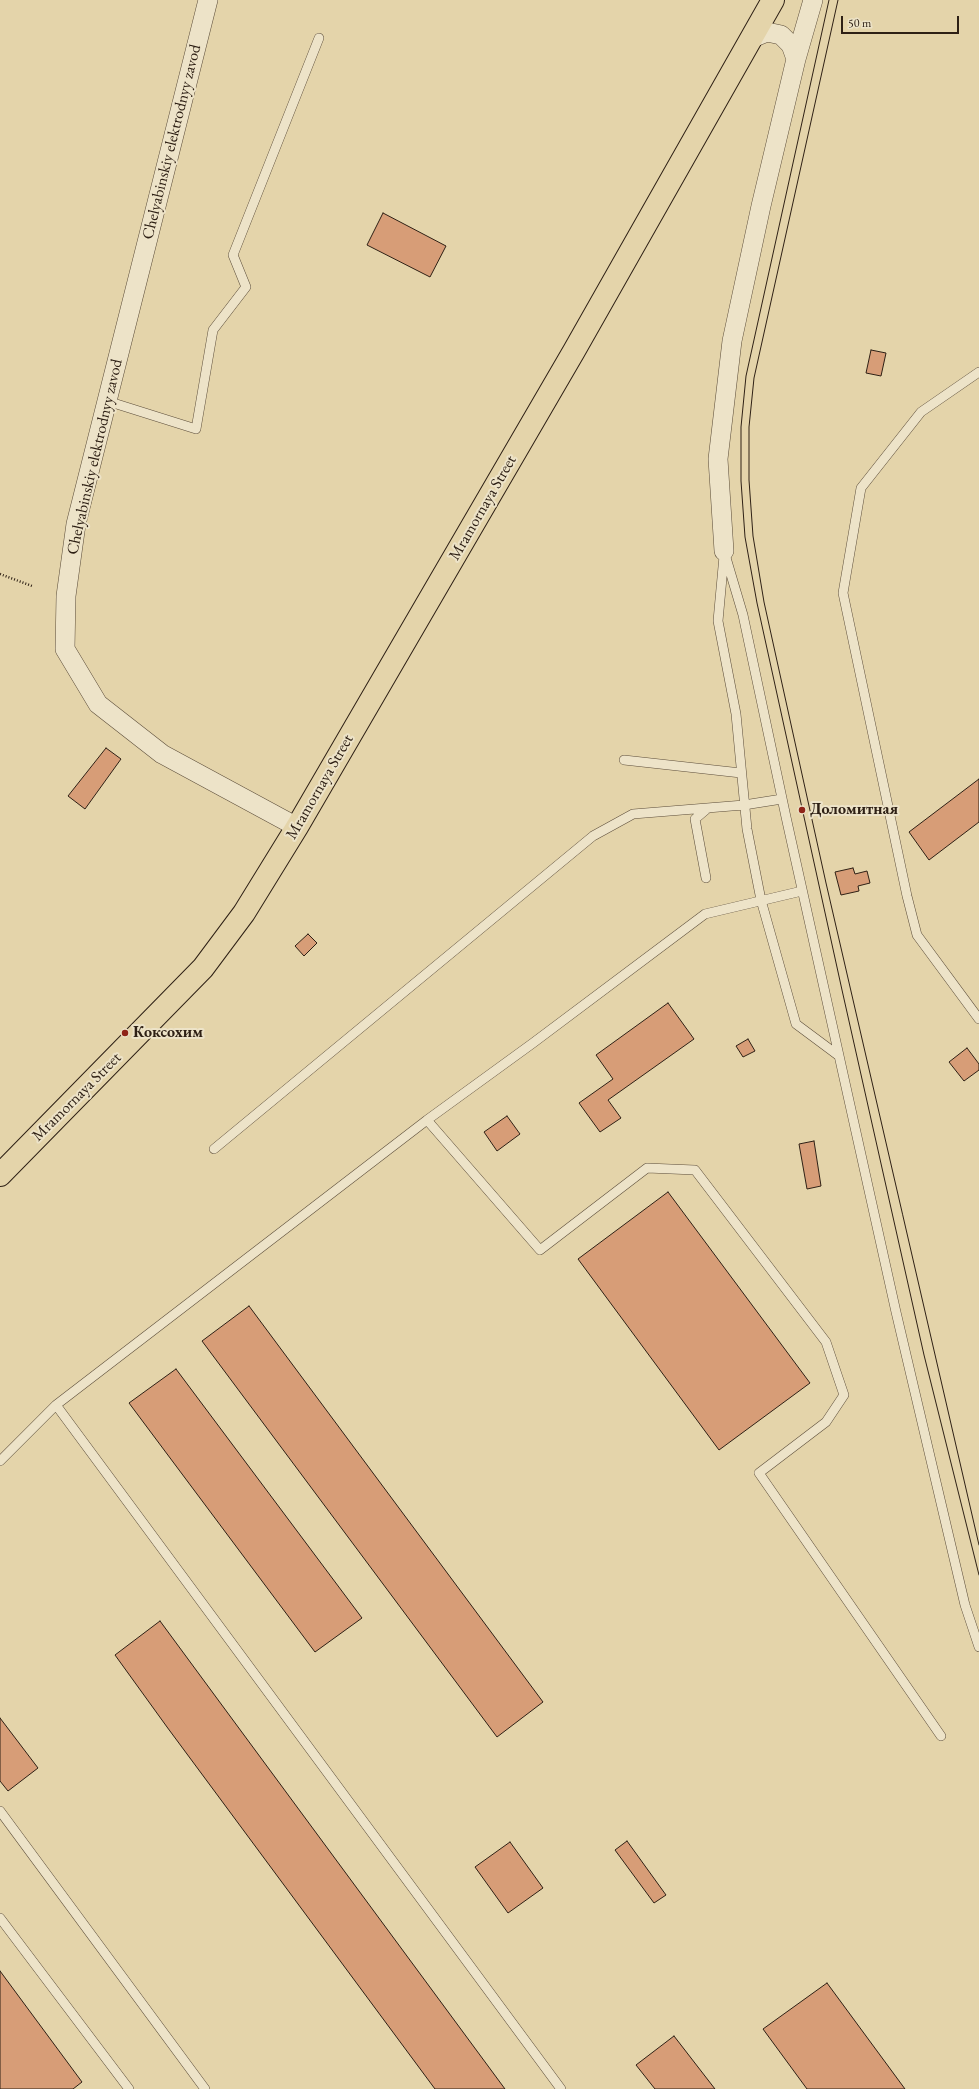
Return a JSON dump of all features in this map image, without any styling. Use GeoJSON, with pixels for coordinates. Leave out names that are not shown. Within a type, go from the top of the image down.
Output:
{"type":"FeatureCollection","features":[{"type":"Feature","properties":{"kind":"main road","name":"Mramornaya Street"},"geometry":{"type":"LineString","coordinates":[[0,1175],[203,968],[244,913],[297,828],[574,351],[773,0]]}},
{"type":"Feature","properties":{"kind":"street","name":"Chelyabinskiy elektrodnyy zavod"},"geometry":{"type":"LineString","coordinates":[[208,0],[76,524],[66,596],[65,649],[98,704],[162,754],[297,828]]}},
{"type":"Feature","properties":{"kind":"street"},"geometry":{"type":"LineString","coordinates":[[724,551],[718,458],[732,341],[796,59],[813,0]]}},
{"type":"Feature","properties":{"kind":"street"},"geometry":{"type":"LineString","coordinates":[[750,39],[767,32],[781,35],[791,45],[796,59]]}},
{"type":"Feature","properties":{"kind":"lane"},"geometry":{"type":"LineString","coordinates":[[107,401],[196,428],[213,330],[246,287],[233,255],[319,38]]}},
{"type":"Feature","properties":{"kind":"lane"},"geometry":{"type":"LineString","coordinates":[[979,372],[921,412],[861,488],[843,593],[905,889],[917,935],[979,1019]]}},
{"type":"Feature","properties":{"kind":"lane"},"geometry":{"type":"LineString","coordinates":[[724,551],[718,621],[736,714],[747,829],[761,900],[796,1024],[839,1056]]}},
{"type":"Feature","properties":{"kind":"lane"},"geometry":{"type":"LineString","coordinates":[[724,551],[743,616],[839,1056],[965,1605],[979,1647]]}},
{"type":"Feature","properties":{"kind":"lane"},"geometry":{"type":"LineString","coordinates":[[624,760],[742,774]]}},
{"type":"Feature","properties":{"kind":"lane"},"geometry":{"type":"LineString","coordinates":[[214,1149],[593,836],[633,814],[744,805],[782,799]]}},
{"type":"Feature","properties":{"kind":"lane"},"geometry":{"type":"LineString","coordinates":[[706,878],[695,819],[708,808]]}},
{"type":"Feature","properties":{"kind":"lane"},"geometry":{"type":"LineString","coordinates":[[0,1461],[56,1405],[426,1120],[533,1043],[705,914],[802,891]]}},
{"type":"Feature","properties":{"kind":"lane"},"geometry":{"type":"LineString","coordinates":[[426,1120],[540,1250],[647,1168],[695,1170],[826,1342],[844,1395],[826,1422],[759,1473],[941,1736]]}},
{"type":"Feature","properties":{"kind":"lane"},"geometry":{"type":"LineString","coordinates":[[56,1405],[561,2089]]}},
{"type":"Feature","properties":{"kind":"lane"},"geometry":{"type":"LineString","coordinates":[[0,1811],[205,2089]]}},
{"type":"Feature","properties":{"kind":"lane"},"geometry":{"type":"LineString","coordinates":[[0,1918],[129,2089]]}},
{"type":"Feature","properties":{"kind":"path"},"geometry":{"type":"LineString","coordinates":[[0,574],[32,586]]}},
{"type":"Feature","properties":{"kind":"building"},"geometry":{"type":"Polygon","coordinates":[[[383,213],[446,246],[430,277],[367,245],[383,213]]]}},
{"type":"Feature","properties":{"kind":"building"},"geometry":{"type":"Polygon","coordinates":[[[871,350],[886,353],[881,376],[866,373],[871,350]]]}},
{"type":"Feature","properties":{"kind":"building"},"geometry":{"type":"Polygon","coordinates":[[[106,748],[121,759],[85,809],[68,796],[106,748]]]}},
{"type":"Feature","properties":{"kind":"building"},"geometry":{"type":"Polygon","coordinates":[[[979,779],[979,822],[929,860],[909,832],[979,779]]]}},
{"type":"Feature","properties":{"kind":"building"},"geometry":{"type":"Polygon","coordinates":[[[853,868],[855,874],[867,871],[870,883],[858,886],[859,891],[841,895],[835,872],[853,868]]]}},
{"type":"Feature","properties":{"kind":"building"},"geometry":{"type":"Polygon","coordinates":[[[308,934],[317,943],[304,956],[295,946],[308,934]]]}},
{"type":"Feature","properties":{"kind":"building"},"geometry":{"type":"Polygon","coordinates":[[[668,1003],[694,1039],[608,1100],[621,1118],[600,1132],[579,1103],[613,1079],[596,1055],[668,1003]]]}},
{"type":"Feature","properties":{"kind":"building"},"geometry":{"type":"Polygon","coordinates":[[[748,1039],[755,1051],[743,1057],[736,1046],[748,1039]]]}},
{"type":"Feature","properties":{"kind":"building"},"geometry":{"type":"Polygon","coordinates":[[[967,1048],[979,1064],[979,1070],[964,1081],[949,1062],[967,1048]]]}},
{"type":"Feature","properties":{"kind":"building"},"geometry":{"type":"Polygon","coordinates":[[[507,1116],[520,1134],[497,1151],[484,1132],[507,1116]]]}},
{"type":"Feature","properties":{"kind":"building"},"geometry":{"type":"Polygon","coordinates":[[[814,1141],[821,1186],[807,1189],[799,1144],[814,1141]]]}},
{"type":"Feature","properties":{"kind":"building"},"geometry":{"type":"Polygon","coordinates":[[[668,1192],[810,1383],[719,1450],[578,1259],[668,1192]]]}},
{"type":"Feature","properties":{"kind":"building"},"geometry":{"type":"Polygon","coordinates":[[[249,1306],[543,1702],[497,1737],[202,1341],[249,1306]]]}},
{"type":"Feature","properties":{"kind":"building"},"geometry":{"type":"Polygon","coordinates":[[[176,1369],[362,1618],[315,1652],[129,1403],[176,1369]]]}},
{"type":"Feature","properties":{"kind":"building"},"geometry":{"type":"Polygon","coordinates":[[[160,1621],[505,2089],[435,2089],[167,1727],[115,1655],[160,1621]]]}},
{"type":"Feature","properties":{"kind":"building"},"geometry":{"type":"Polygon","coordinates":[[[0,1718],[38,1768],[8,1791],[0,1781],[0,1718]]]}},
{"type":"Feature","properties":{"kind":"building"},"geometry":{"type":"Polygon","coordinates":[[[627,1841],[666,1895],[654,1903],[615,1850],[627,1841]]]}},
{"type":"Feature","properties":{"kind":"building"},"geometry":{"type":"Polygon","coordinates":[[[510,1842],[543,1888],[508,1913],[475,1867],[510,1842]]]}},
{"type":"Feature","properties":{"kind":"building"},"geometry":{"type":"Polygon","coordinates":[[[0,1971],[82,2082],[73,2089],[0,2089],[0,1971]]]}},
{"type":"Feature","properties":{"kind":"building"},"geometry":{"type":"Polygon","coordinates":[[[827,1983],[905,2089],[807,2089],[763,2029],[827,1983]]]}},
{"type":"Feature","properties":{"kind":"building"},"geometry":{"type":"Polygon","coordinates":[[[674,2036],[715,2089],[655,2089],[636,2065],[674,2036]]]}},
{"type":"Feature","properties":{"kind":"tram line"},"geometry":{"type":"LineString","coordinates":[[829,0],[746,376],[741,427],[741,481],[745,537],[757,603],[924,1355],[979,1575]]}},
{"type":"Feature","properties":{"kind":"tram line"},"geometry":{"type":"LineString","coordinates":[[838,0],[754,378],[749,427],[749,480],[753,536],[764,602],[826,883],[979,1545]]}},
{"type":"Feature","properties":{"kind":"place","name":"Доломитная"},"geometry":{"type":"Point","coordinates":[802,810]}},
{"type":"Feature","properties":{"kind":"place","name":"Коксохим"},"geometry":{"type":"Point","coordinates":[125,1033]}}]}
